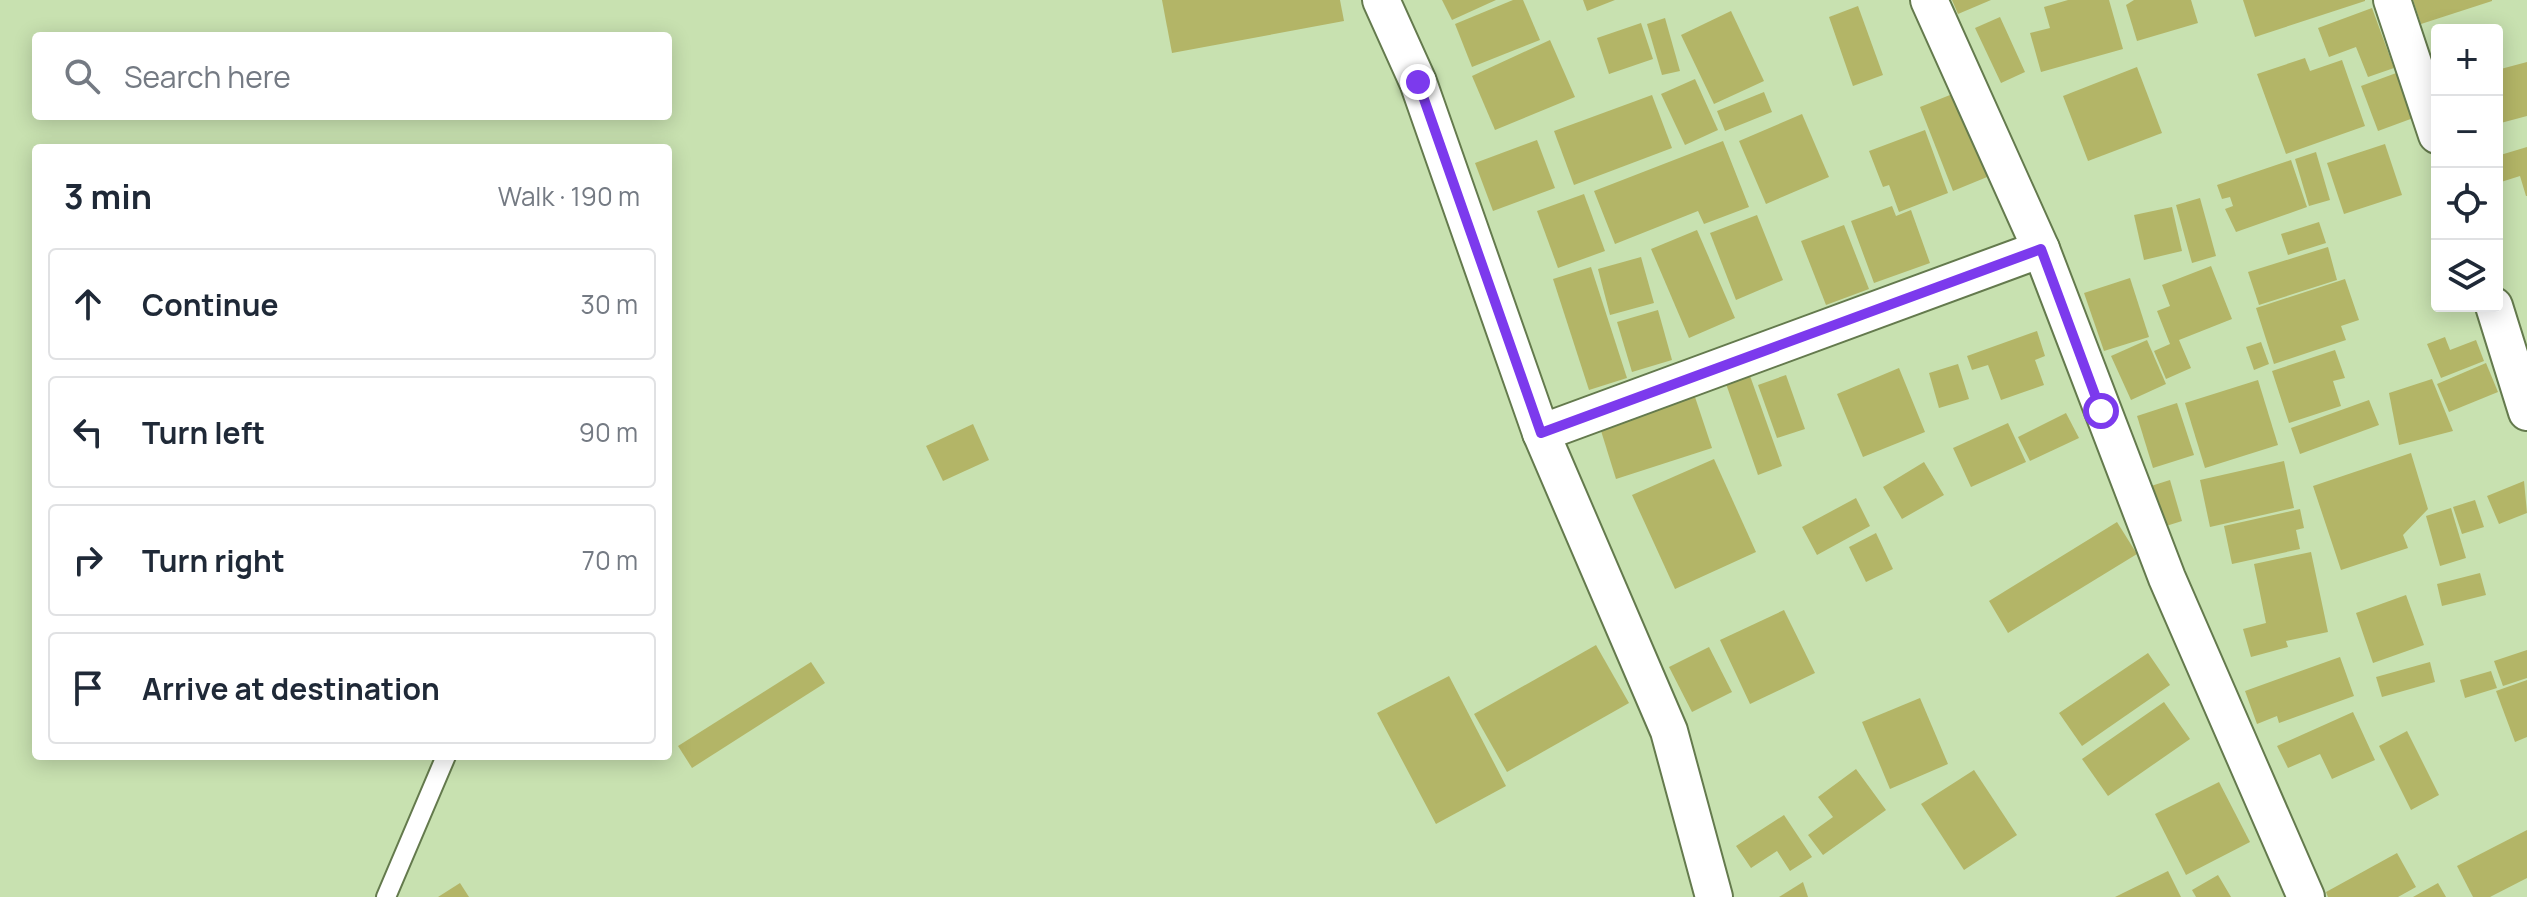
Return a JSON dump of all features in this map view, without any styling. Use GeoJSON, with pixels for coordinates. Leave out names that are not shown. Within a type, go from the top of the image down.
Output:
{"type":"FeatureCollection","features":[{"type":"Feature","properties":{"kind":"street"},"geometry":{"type":"LineString","coordinates":[[1381,0],[1418,82],[1541,433],[1669,731],[1714,897]]}},
{"type":"Feature","properties":{"kind":"street"},"geometry":{"type":"LineString","coordinates":[[1929,0],[2041,249],[2167,578],[2306,897]]}},
{"type":"Feature","properties":{"kind":"street"},"geometry":{"type":"LineString","coordinates":[[2392,0],[2431,117]]}},
{"type":"Feature","properties":{"kind":"street"},"geometry":{"type":"LineString","coordinates":[[1541,433],[2041,249]]}},
{"type":"Feature","properties":{"kind":"street"},"geometry":{"type":"LineString","coordinates":[[2496,312],[2527,412]]}},
{"type":"Feature","properties":{"kind":"lane"},"geometry":{"type":"LineString","coordinates":[[386,897],[444,760]]}},
{"type":"Feature","properties":{"kind":"building"},"geometry":{"type":"Polygon","coordinates":[[[1162,0],[1340,0],[1344,21],[1172,53],[1162,0]]]}},
{"type":"Feature","properties":{"kind":"building"},"geometry":{"type":"Polygon","coordinates":[[[1442,0],[1496,0],[1452,20],[1442,0]]]}},
{"type":"Feature","properties":{"kind":"building"},"geometry":{"type":"Polygon","coordinates":[[[1513,0],[1523,0],[1540,40],[1472,67],[1455,24],[1513,0]]]}},
{"type":"Feature","properties":{"kind":"building"},"geometry":{"type":"Polygon","coordinates":[[[1583,0],[1615,0],[1587,11],[1583,0]]]}},
{"type":"Feature","properties":{"kind":"building"},"geometry":{"type":"Polygon","coordinates":[[[1952,0],[1991,0],[1958,14],[1952,0]]]}},
{"type":"Feature","properties":{"kind":"building"},"geometry":{"type":"Polygon","coordinates":[[[2068,0],[2109,0],[2123,49],[2041,72],[2030,33],[2050,28],[2044,7],[2068,0]]]}},
{"type":"Feature","properties":{"kind":"building"},"geometry":{"type":"Polygon","coordinates":[[[2134,0],[2191,0],[2198,23],[2137,41],[2126,5],[2134,0]]]}},
{"type":"Feature","properties":{"kind":"building"},"geometry":{"type":"Polygon","coordinates":[[[2243,0],[2365,0],[2365,1],[2255,37],[2243,0]]]}},
{"type":"Feature","properties":{"kind":"building"},"geometry":{"type":"Polygon","coordinates":[[[2413,0],[2492,0],[2492,1],[2421,24],[2413,0]]]}},
{"type":"Feature","properties":{"kind":"building"},"geometry":{"type":"Polygon","coordinates":[[[1858,6],[1883,75],[1853,86],[1829,17],[1858,6]]]}},
{"type":"Feature","properties":{"kind":"building"},"geometry":{"type":"Polygon","coordinates":[[[2372,8],[2394,68],[2368,77],[2356,47],[2329,57],[2318,28],[2372,8]]]}},
{"type":"Feature","properties":{"kind":"building"},"geometry":{"type":"Polygon","coordinates":[[[1731,11],[1764,81],[1714,104],[1681,35],[1731,11]]]}},
{"type":"Feature","properties":{"kind":"building"},"geometry":{"type":"Polygon","coordinates":[[[2000,17],[2025,72],[2001,83],[1975,28],[2000,17]]]}},
{"type":"Feature","properties":{"kind":"building"},"geometry":{"type":"Polygon","coordinates":[[[1665,18],[1680,71],[1662,75],[1647,24],[1665,18]]]}},
{"type":"Feature","properties":{"kind":"building"},"geometry":{"type":"Polygon","coordinates":[[[1641,23],[1653,59],[1609,74],[1597,38],[1641,23]]]}},
{"type":"Feature","properties":{"kind":"building"},"geometry":{"type":"Polygon","coordinates":[[[1550,40],[1575,97],[1495,130],[1472,76],[1550,40]]]}},
{"type":"Feature","properties":{"kind":"building"},"geometry":{"type":"Polygon","coordinates":[[[2305,58],[2310,71],[2342,60],[2365,126],[2286,154],[2257,74],[2305,58]]]}},
{"type":"Feature","properties":{"kind":"building"},"geometry":{"type":"Polygon","coordinates":[[[2527,62],[2527,116],[2503,122],[2503,96],[2503,68],[2527,62]]]}},
{"type":"Feature","properties":{"kind":"building"},"geometry":{"type":"Polygon","coordinates":[[[2137,67],[2162,133],[2088,161],[2063,96],[2137,67]]]}},
{"type":"Feature","properties":{"kind":"building"},"geometry":{"type":"Polygon","coordinates":[[[2399,72],[2416,117],[2378,131],[2361,86],[2399,72]]]}},
{"type":"Feature","properties":{"kind":"building"},"geometry":{"type":"Polygon","coordinates":[[[1695,79],[1718,130],[1685,145],[1661,94],[1695,79]]]}},
{"type":"Feature","properties":{"kind":"building"},"geometry":{"type":"Polygon","coordinates":[[[1960,91],[1992,175],[1953,191],[1920,107],[1960,91]]]}},
{"type":"Feature","properties":{"kind":"building"},"geometry":{"type":"Polygon","coordinates":[[[1764,92],[1772,112],[1725,131],[1717,111],[1764,92]]]}},
{"type":"Feature","properties":{"kind":"building"},"geometry":{"type":"Polygon","coordinates":[[[1652,95],[1672,148],[1574,185],[1554,131],[1652,95]]]}},
{"type":"Feature","properties":{"kind":"building"},"geometry":{"type":"Polygon","coordinates":[[[1802,114],[1829,177],[1766,204],[1739,141],[1802,114]]]}},
{"type":"Feature","properties":{"kind":"building"},"geometry":{"type":"Polygon","coordinates":[[[1925,130],[1948,193],[1899,212],[1889,185],[1883,187],[1869,151],[1925,130]]]}},
{"type":"Feature","properties":{"kind":"building"},"geometry":{"type":"Polygon","coordinates":[[[1537,140],[1555,188],[1493,211],[1475,163],[1537,140]]]}},
{"type":"Feature","properties":{"kind":"building"},"geometry":{"type":"Polygon","coordinates":[[[1723,141],[1749,207],[1704,224],[1698,211],[1615,244],[1594,191],[1723,141]]]}},
{"type":"Feature","properties":{"kind":"building"},"geometry":{"type":"Polygon","coordinates":[[[2385,144],[2402,195],[2344,214],[2327,163],[2385,144]]]}},
{"type":"Feature","properties":{"kind":"building"},"geometry":{"type":"Polygon","coordinates":[[[2527,147],[2527,196],[2520,176],[2503,181],[2503,154],[2527,147]]]}},
{"type":"Feature","properties":{"kind":"building"},"geometry":{"type":"Polygon","coordinates":[[[2316,152],[2330,200],[2309,206],[2295,159],[2316,152]]]}},
{"type":"Feature","properties":{"kind":"building"},"geometry":{"type":"Polygon","coordinates":[[[2291,160],[2307,207],[2236,232],[2225,209],[2233,206],[2230,197],[2222,199],[2217,185],[2291,160]]]}},
{"type":"Feature","properties":{"kind":"building"},"geometry":{"type":"Polygon","coordinates":[[[1584,194],[1605,251],[1558,268],[1537,211],[1584,194]]]}},
{"type":"Feature","properties":{"kind":"building"},"geometry":{"type":"Polygon","coordinates":[[[2200,198],[2216,256],[2192,263],[2176,205],[2200,198]]]}},
{"type":"Feature","properties":{"kind":"building"},"geometry":{"type":"Polygon","coordinates":[[[1892,206],[1896,216],[1911,210],[1930,263],[1874,283],[1851,221],[1892,206]]]}},
{"type":"Feature","properties":{"kind":"building"},"geometry":{"type":"Polygon","coordinates":[[[2172,207],[2182,251],[2144,260],[2134,215],[2172,207]]]}},
{"type":"Feature","properties":{"kind":"building"},"geometry":{"type":"Polygon","coordinates":[[[1757,215],[1783,280],[1736,300],[1710,233],[1757,215]]]}},
{"type":"Feature","properties":{"kind":"building"},"geometry":{"type":"Polygon","coordinates":[[[2319,222],[2326,243],[2288,255],[2281,234],[2319,222]]]}},
{"type":"Feature","properties":{"kind":"building"},"geometry":{"type":"Polygon","coordinates":[[[1844,225],[1869,289],[1826,305],[1801,241],[1844,225]]]}},
{"type":"Feature","properties":{"kind":"building"},"geometry":{"type":"Polygon","coordinates":[[[1697,230],[1735,318],[1689,338],[1651,249],[1697,230]]]}},
{"type":"Feature","properties":{"kind":"building"},"geometry":{"type":"Polygon","coordinates":[[[2328,247],[2337,280],[2259,305],[2248,272],[2328,247]]]}},
{"type":"Feature","properties":{"kind":"building"},"geometry":{"type":"Polygon","coordinates":[[[1641,257],[1654,303],[1610,315],[1598,269],[1641,257]]]}},
{"type":"Feature","properties":{"kind":"building"},"geometry":{"type":"Polygon","coordinates":[[[2211,266],[2232,319],[2179,340],[2191,368],[2166,379],[2154,351],[2170,344],[2157,311],[2170,306],[2162,285],[2211,266]]]}},
{"type":"Feature","properties":{"kind":"building"},"geometry":{"type":"Polygon","coordinates":[[[1591,267],[1627,378],[1589,390],[1553,279],[1591,267]]]}},
{"type":"Feature","properties":{"kind":"building"},"geometry":{"type":"Polygon","coordinates":[[[2130,278],[2149,337],[2104,351],[2084,293],[2130,278]]]}},
{"type":"Feature","properties":{"kind":"building"},"geometry":{"type":"Polygon","coordinates":[[[2345,279],[2359,320],[2341,326],[2346,340],[2274,364],[2256,308],[2345,279]]]}},
{"type":"Feature","properties":{"kind":"building"},"geometry":{"type":"Polygon","coordinates":[[[1658,310],[1672,360],[1632,372],[1617,322],[1658,310]]]}},
{"type":"Feature","properties":{"kind":"building"},"geometry":{"type":"Polygon","coordinates":[[[2037,331],[2045,356],[2035,360],[2044,385],[2001,400],[1988,365],[1972,370],[1967,356],[2037,331]]]}},
{"type":"Feature","properties":{"kind":"building"},"geometry":{"type":"Polygon","coordinates":[[[2445,337],[2450,350],[2476,340],[2484,361],[2441,378],[2427,344],[2445,337]]]}},
{"type":"Feature","properties":{"kind":"building"},"geometry":{"type":"Polygon","coordinates":[[[2147,340],[2166,384],[2131,400],[2111,356],[2147,340]]]}},
{"type":"Feature","properties":{"kind":"building"},"geometry":{"type":"Polygon","coordinates":[[[2261,342],[2269,364],[2254,370],[2246,347],[2261,342]]]}},
{"type":"Feature","properties":{"kind":"building"},"geometry":{"type":"Polygon","coordinates":[[[2335,350],[2345,378],[2333,381],[2341,406],[2289,423],[2272,371],[2335,350]]]}},
{"type":"Feature","properties":{"kind":"building"},"geometry":{"type":"Polygon","coordinates":[[[2486,363],[2498,392],[2449,412],[2437,384],[2486,363]]]}},
{"type":"Feature","properties":{"kind":"building"},"geometry":{"type":"Polygon","coordinates":[[[1958,364],[1969,399],[1939,408],[1929,373],[1958,364]]]}},
{"type":"Feature","properties":{"kind":"building"},"geometry":{"type":"Polygon","coordinates":[[[1899,368],[1925,432],[1863,457],[1837,394],[1899,368]]]}},
{"type":"Feature","properties":{"kind":"building"},"geometry":{"type":"Polygon","coordinates":[[[1749,373],[1782,466],[1758,475],[1725,381],[1749,373]]]}},
{"type":"Feature","properties":{"kind":"building"},"geometry":{"type":"Polygon","coordinates":[[[1786,375],[1805,429],[1777,438],[1758,385],[1786,375]]]}},
{"type":"Feature","properties":{"kind":"building"},"geometry":{"type":"Polygon","coordinates":[[[2432,379],[2453,431],[2399,445],[2389,393],[2432,379]]]}},
{"type":"Feature","properties":{"kind":"building"},"geometry":{"type":"Polygon","coordinates":[[[2258,380],[2278,445],[2205,468],[2185,403],[2258,380]]]}},
{"type":"Feature","properties":{"kind":"building"},"geometry":{"type":"Polygon","coordinates":[[[1692,388],[1712,448],[1616,479],[1597,418],[1692,388]]]}},
{"type":"Feature","properties":{"kind":"building"},"geometry":{"type":"Polygon","coordinates":[[[2369,400],[2379,425],[2300,454],[2291,428],[2369,400]]]}},
{"type":"Feature","properties":{"kind":"building"},"geometry":{"type":"Polygon","coordinates":[[[2177,403],[2194,455],[2153,468],[2137,416],[2177,403]]]}},
{"type":"Feature","properties":{"kind":"building"},"geometry":{"type":"Polygon","coordinates":[[[2066,413],[2079,438],[2030,461],[2018,437],[2066,413]]]}},
{"type":"Feature","properties":{"kind":"building"},"geometry":{"type":"Polygon","coordinates":[[[2008,423],[2026,462],[1971,487],[1953,448],[2008,423]]]}},
{"type":"Feature","properties":{"kind":"building"},"geometry":{"type":"Polygon","coordinates":[[[973,424],[989,460],[943,481],[926,446],[973,424]]]}},
{"type":"Feature","properties":{"kind":"building"},"geometry":{"type":"Polygon","coordinates":[[[2411,453],[2428,509],[2403,535],[2408,548],[2341,570],[2313,486],[2411,453]]]}},
{"type":"Feature","properties":{"kind":"building"},"geometry":{"type":"Polygon","coordinates":[[[1714,459],[1756,552],[1675,589],[1632,495],[1714,459]]]}},
{"type":"Feature","properties":{"kind":"building"},"geometry":{"type":"Polygon","coordinates":[[[2284,461],[2294,508],[2210,527],[2200,480],[2284,461]]]}},
{"type":"Feature","properties":{"kind":"building"},"geometry":{"type":"Polygon","coordinates":[[[1924,462],[1944,495],[1902,519],[1883,487],[1924,462]]]}},
{"type":"Feature","properties":{"kind":"building"},"geometry":{"type":"Polygon","coordinates":[[[2170,480],[2182,521],[2163,527],[2151,486],[2170,480]]]}},
{"type":"Feature","properties":{"kind":"building"},"geometry":{"type":"Polygon","coordinates":[[[2524,481],[2527,513],[2499,524],[2487,496],[2524,481]]]}},
{"type":"Feature","properties":{"kind":"building"},"geometry":{"type":"Polygon","coordinates":[[[1856,498],[1870,526],[1817,555],[1802,527],[1856,498]]]}},
{"type":"Feature","properties":{"kind":"building"},"geometry":{"type":"Polygon","coordinates":[[[2475,500],[2484,527],[2462,534],[2453,507],[2475,500]]]}},
{"type":"Feature","properties":{"kind":"building"},"geometry":{"type":"Polygon","coordinates":[[[2451,508],[2466,558],[2440,566],[2426,516],[2451,508]]]}},
{"type":"Feature","properties":{"kind":"building"},"geometry":{"type":"Polygon","coordinates":[[[2300,509],[2304,528],[2296,530],[2300,549],[2232,564],[2224,526],[2300,509]]]}},
{"type":"Feature","properties":{"kind":"building"},"geometry":{"type":"Polygon","coordinates":[[[2117,522],[2137,554],[2008,633],[1989,601],[2117,522]]]}},
{"type":"Feature","properties":{"kind":"building"},"geometry":{"type":"Polygon","coordinates":[[[1876,533],[1893,569],[1866,582],[1849,547],[1876,533]]]}},
{"type":"Feature","properties":{"kind":"building"},"geometry":{"type":"Polygon","coordinates":[[[2311,552],[2328,632],[2286,641],[2288,647],[2251,657],[2243,629],[2266,623],[2254,564],[2311,552]]]}},
{"type":"Feature","properties":{"kind":"building"},"geometry":{"type":"Polygon","coordinates":[[[2480,573],[2486,595],[2442,606],[2437,584],[2480,573]]]}},
{"type":"Feature","properties":{"kind":"building"},"geometry":{"type":"Polygon","coordinates":[[[2406,595],[2424,645],[2373,663],[2356,613],[2406,595]]]}},
{"type":"Feature","properties":{"kind":"building"},"geometry":{"type":"Polygon","coordinates":[[[1784,610],[1815,673],[1750,704],[1720,640],[1784,610]]]}},
{"type":"Feature","properties":{"kind":"building"},"geometry":{"type":"Polygon","coordinates":[[[1596,645],[1629,703],[1507,772],[1474,714],[1596,645]]]}},
{"type":"Feature","properties":{"kind":"building"},"geometry":{"type":"Polygon","coordinates":[[[1709,647],[1732,692],[1692,712],[1669,667],[1709,647]]]}},
{"type":"Feature","properties":{"kind":"building"},"geometry":{"type":"Polygon","coordinates":[[[2527,650],[2527,678],[2503,686],[2494,661],[2527,650]]]}},
{"type":"Feature","properties":{"kind":"building"},"geometry":{"type":"Polygon","coordinates":[[[2148,653],[2170,685],[2082,746],[2059,713],[2148,653]]]}},
{"type":"Feature","properties":{"kind":"building"},"geometry":{"type":"Polygon","coordinates":[[[2340,657],[2354,696],[2279,723],[2277,716],[2257,724],[2245,691],[2340,657]]]}},
{"type":"Feature","properties":{"kind":"building"},"geometry":{"type":"Polygon","coordinates":[[[811,662],[825,683],[692,768],[678,746],[811,662]]]}},
{"type":"Feature","properties":{"kind":"building"},"geometry":{"type":"Polygon","coordinates":[[[2430,662],[2435,682],[2382,697],[2376,677],[2430,662]]]}},
{"type":"Feature","properties":{"kind":"building"},"geometry":{"type":"Polygon","coordinates":[[[2491,671],[2497,688],[2465,698],[2460,680],[2491,671]]]}},
{"type":"Feature","properties":{"kind":"building"},"geometry":{"type":"Polygon","coordinates":[[[1449,676],[1506,786],[1436,824],[1377,713],[1449,676]]]}},
{"type":"Feature","properties":{"kind":"building"},"geometry":{"type":"Polygon","coordinates":[[[2527,680],[2527,737],[2515,742],[2496,691],[2527,680]]]}},
{"type":"Feature","properties":{"kind":"building"},"geometry":{"type":"Polygon","coordinates":[[[1920,698],[1948,764],[1890,789],[1862,722],[1920,698]]]}},
{"type":"Feature","properties":{"kind":"building"},"geometry":{"type":"Polygon","coordinates":[[[2164,702],[2190,739],[2108,796],[2082,759],[2164,702]]]}},
{"type":"Feature","properties":{"kind":"building"},"geometry":{"type":"Polygon","coordinates":[[[2353,712],[2375,760],[2332,779],[2320,754],[2288,768],[2277,746],[2353,712]]]}},
{"type":"Feature","properties":{"kind":"building"},"geometry":{"type":"Polygon","coordinates":[[[2407,731],[2439,795],[2411,810],[2379,746],[2407,731]]]}},
{"type":"Feature","properties":{"kind":"building"},"geometry":{"type":"Polygon","coordinates":[[[1856,769],[1886,810],[1823,855],[1808,835],[1833,817],[1818,797],[1856,769]]]}},
{"type":"Feature","properties":{"kind":"building"},"geometry":{"type":"Polygon","coordinates":[[[1974,770],[2017,835],[1964,870],[1921,804],[1974,770]]]}},
{"type":"Feature","properties":{"kind":"building"},"geometry":{"type":"Polygon","coordinates":[[[2219,782],[2250,842],[2186,875],[2155,814],[2219,782]]]}},
{"type":"Feature","properties":{"kind":"building"},"geometry":{"type":"Polygon","coordinates":[[[1784,815],[1812,857],[1790,871],[1777,851],[1751,868],[1736,846],[1784,815]]]}},
{"type":"Feature","properties":{"kind":"building"},"geometry":{"type":"Polygon","coordinates":[[[2527,830],[2527,878],[2490,897],[2473,897],[2457,866],[2527,830]]]}},
{"type":"Feature","properties":{"kind":"building"},"geometry":{"type":"Polygon","coordinates":[[[2397,853],[2416,887],[2398,897],[2328,897],[2326,892],[2397,853]]]}},
{"type":"Feature","properties":{"kind":"building"},"geometry":{"type":"Polygon","coordinates":[[[2168,871],[2181,897],[2115,897],[2168,871]]]}},
{"type":"Feature","properties":{"kind":"building"},"geometry":{"type":"Polygon","coordinates":[[[2218,875],[2231,897],[2196,897],[2192,890],[2218,875]]]}},
{"type":"Feature","properties":{"kind":"building"},"geometry":{"type":"Polygon","coordinates":[[[1803,882],[1808,897],[1779,897],[1803,882]]]}},
{"type":"Feature","properties":{"kind":"building"},"geometry":{"type":"Polygon","coordinates":[[[460,883],[469,897],[438,897],[460,883]]]}},
{"type":"Feature","properties":{"kind":"building"},"geometry":{"type":"Polygon","coordinates":[[[2438,883],[2446,897],[2413,897],[2438,883]]]}},
{"type":"Feature","properties":{"kind":"route"},"geometry":{"type":"LineString","coordinates":[[1418,82],[1541,433],[2041,249],[2101,411]]}}]}
